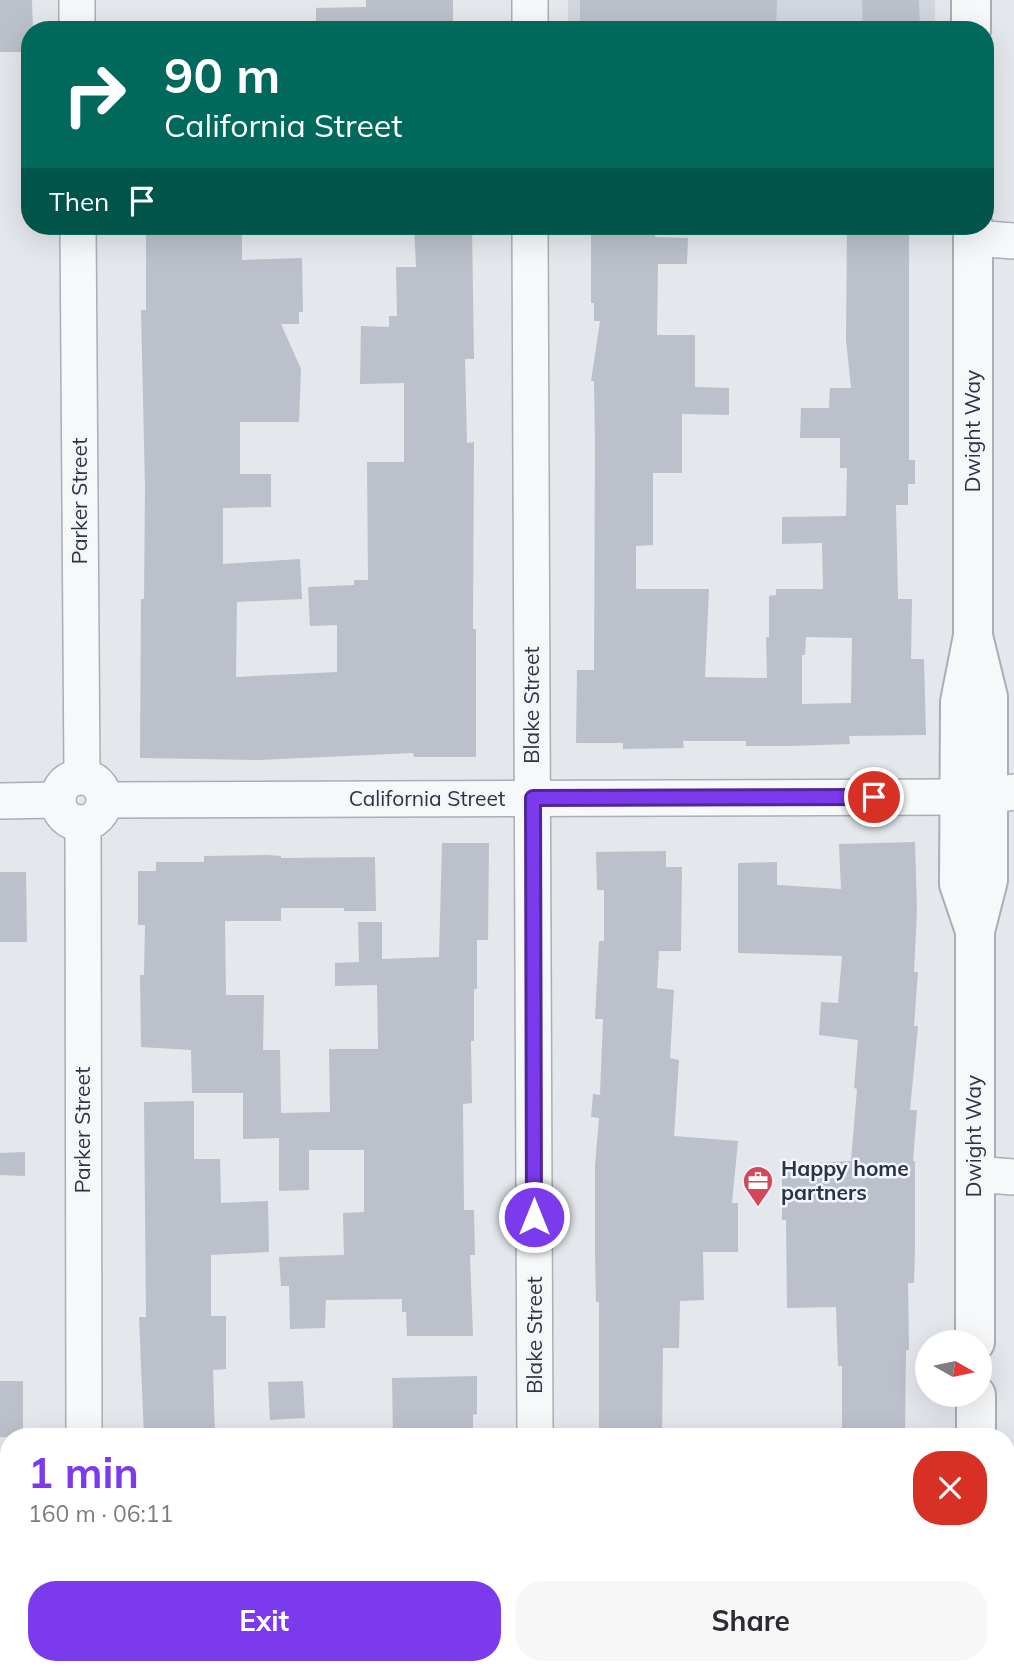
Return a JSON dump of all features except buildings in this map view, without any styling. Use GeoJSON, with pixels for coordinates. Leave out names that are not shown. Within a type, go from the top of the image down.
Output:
{"type":"FeatureCollection","features":[{"type":"Feature","properties":{"kind":"street"},"geometry":{"type":"LineString","coordinates":[[77,0],[77,21]]}},
{"type":"Feature","properties":{"kind":"street"},"geometry":{"type":"LineString","coordinates":[[530,0],[530,21]]}},
{"type":"Feature","properties":{"kind":"street"},"geometry":{"type":"LineString","coordinates":[[971,0],[971,21]]}},
{"type":"Feature","properties":{"kind":"street","name":"Parker Street"},"geometry":{"type":"LineString","coordinates":[[78,235],[85,1428]]}},
{"type":"Feature","properties":{"kind":"street","name":"Blake Street"},"geometry":{"type":"LineString","coordinates":[[530,235],[535,1428]]}},
{"type":"Feature","properties":{"kind":"street","name":"Dwight Way"},"geometry":{"type":"LineString","coordinates":[[973,235],[973,636],[960,702],[987,795]]}},
{"type":"Feature","properties":{"kind":"street"},"geometry":{"type":"LineString","coordinates":[[987,235],[1014,241]]}},
{"type":"Feature","properties":{"kind":"street","name":"Dwight Way"},"geometry":{"type":"LineString","coordinates":[[973,636],[1001,699],[987,795],[959,884],[975,930],[975,1330]]}},
{"type":"Feature","properties":{"kind":"street","name":"California Street"},"geometry":{"type":"LineString","coordinates":[[0,801],[987,795]]}},
{"type":"Feature","properties":{"kind":"street"},"geometry":{"type":"LineString","coordinates":[[974,1174],[1014,1177]]}},
{"type":"Feature","properties":{"kind":"street"},"geometry":{"type":"LineString","coordinates":[[976,1407],[976,1428]]}},
{"type":"Feature","properties":{"kind":"shaded area"},"geometry":{"type":"Polygon","coordinates":[[[568,0],[935,0],[935,21],[568,21],[568,0]]]}},
{"type":"Feature","properties":{"kind":"place","name":"Happy home partners"},"geometry":{"type":"Point","coordinates":[758,1208]}},
{"type":"Feature","properties":{"kind":"route"},"geometry":{"type":"LineString","coordinates":[[534,1217],[533,798],[874,797]]}}]}
